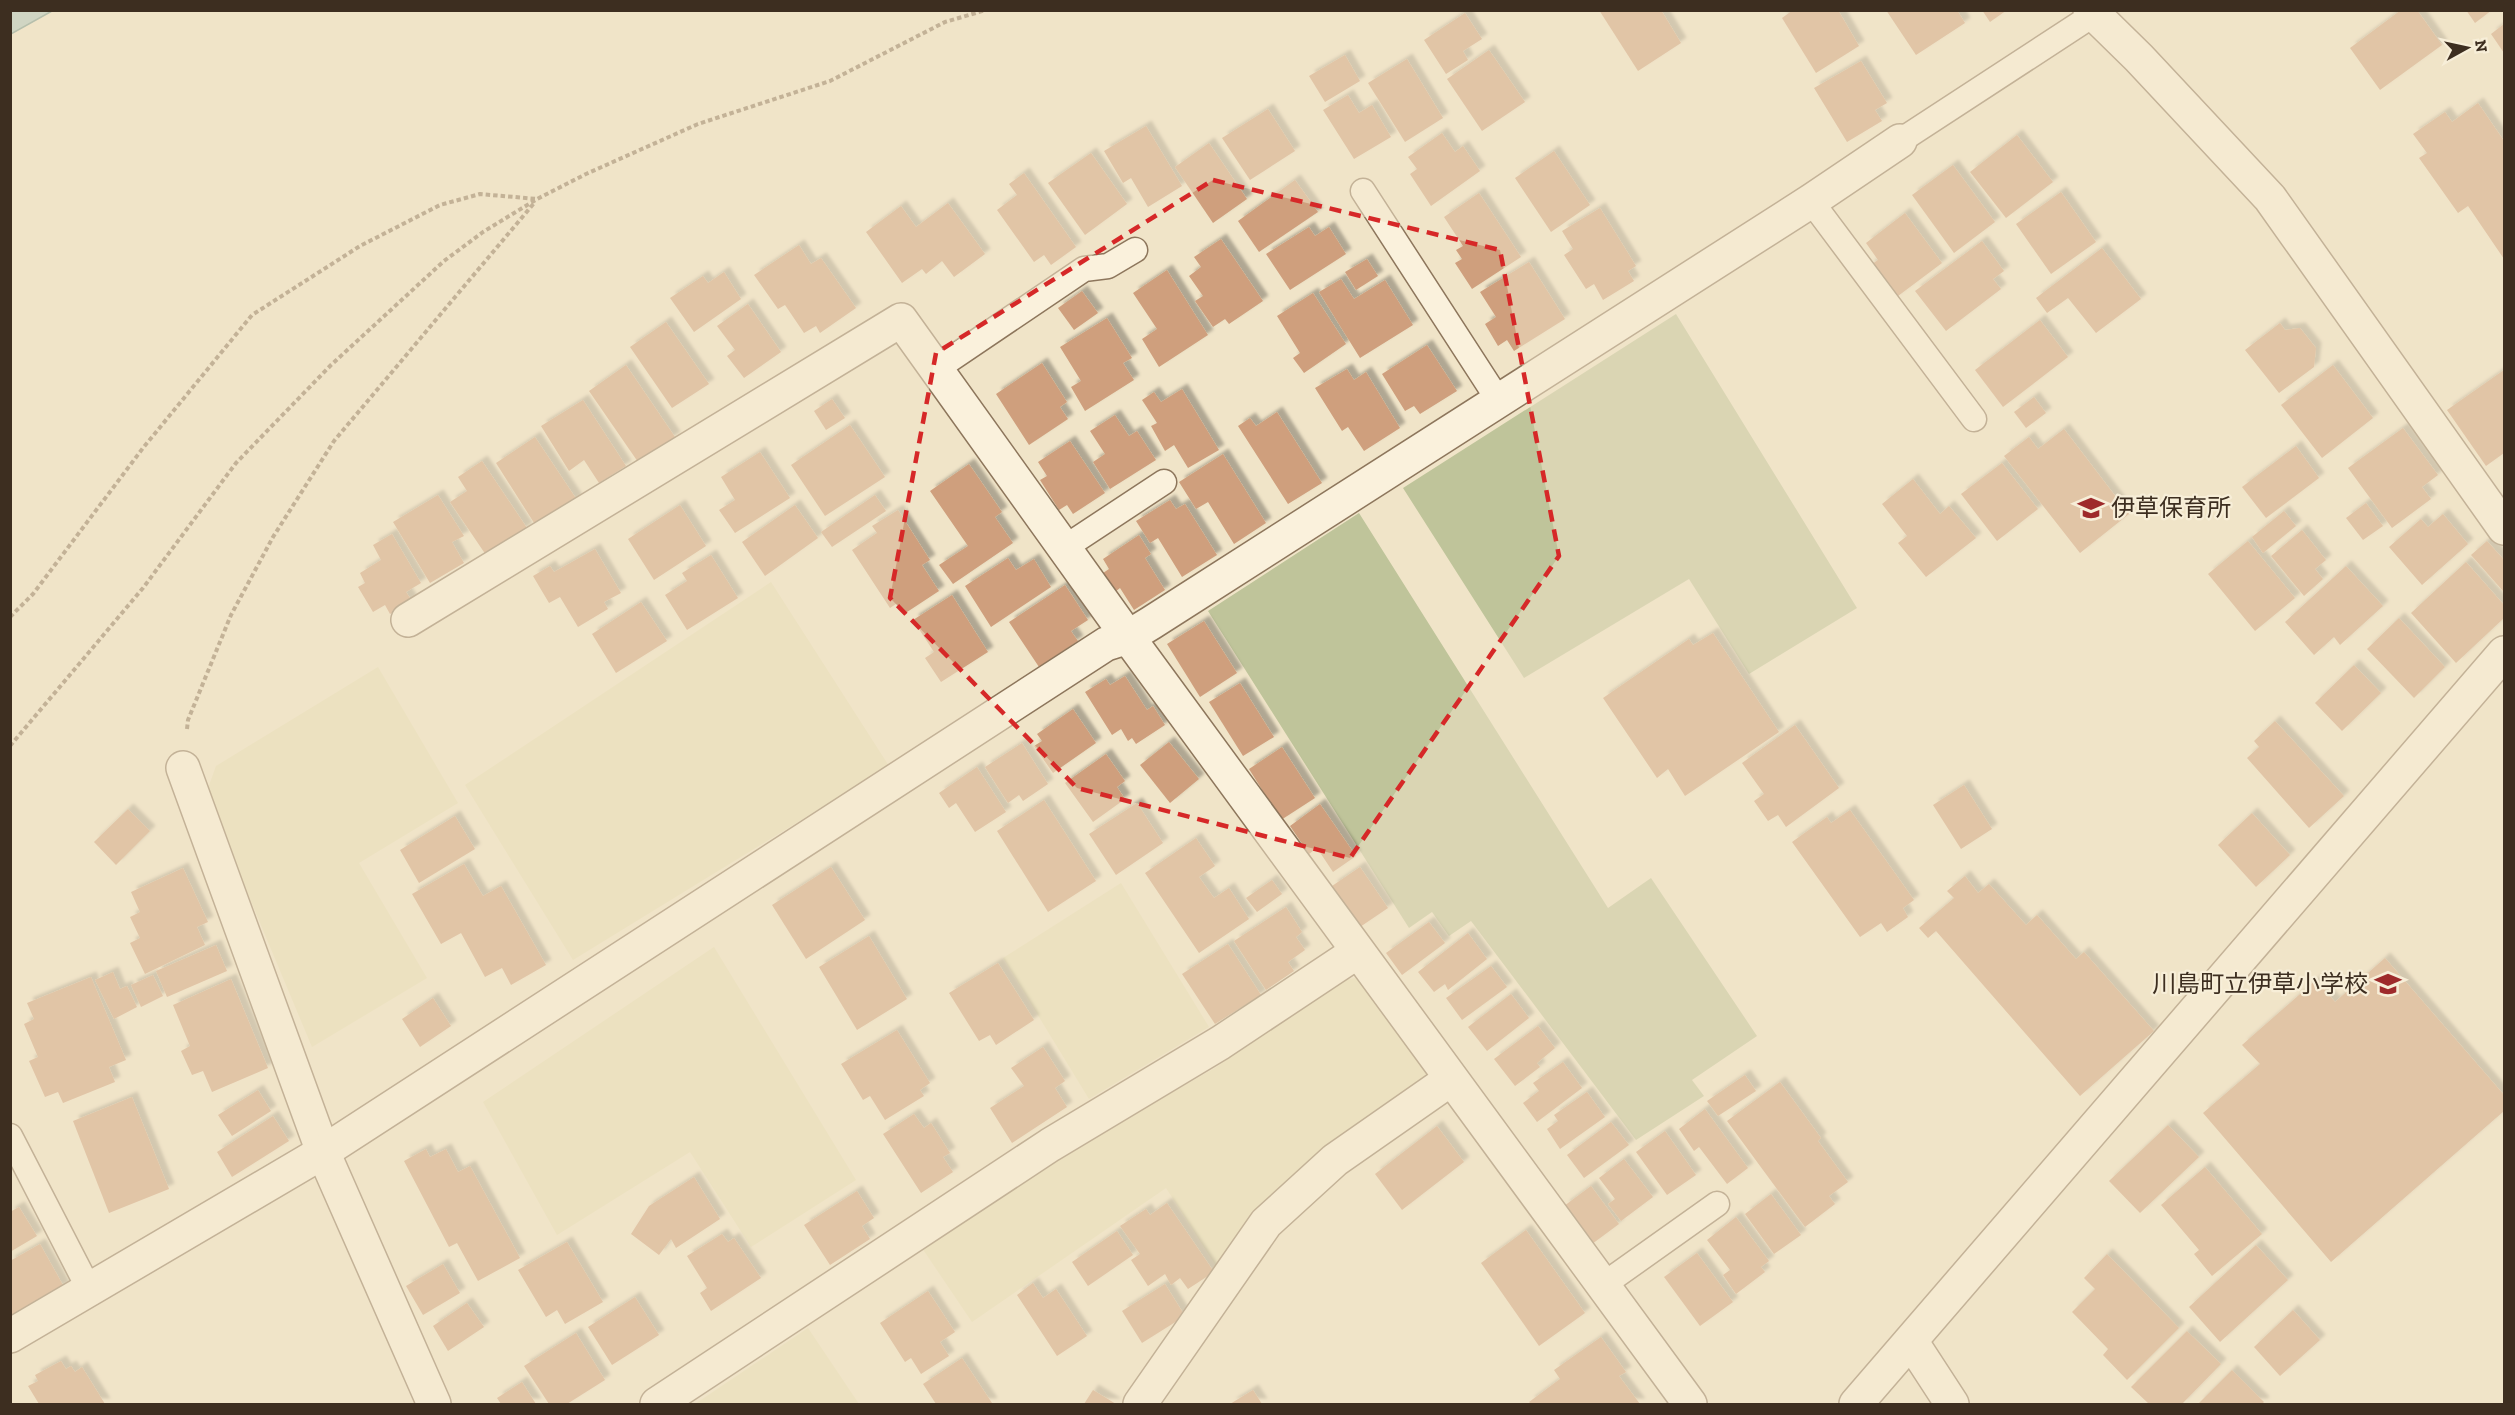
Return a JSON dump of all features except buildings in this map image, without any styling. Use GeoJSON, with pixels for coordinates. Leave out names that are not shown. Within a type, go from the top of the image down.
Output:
{"type":"FeatureCollection","features":[{"type":"Feature","properties":{"kind":"street"},"geometry":{"type":"LineString","coordinates":[[2091,13],[2139,58],[2270,198],[2505,528]]}},
{"type":"Feature","properties":{"kind":"street"},"geometry":{"type":"LineString","coordinates":[[10,1336],[323,1152],[1106,644],[1128,637],[1811,201],[1900,141]]}},
{"type":"Feature","properties":{"kind":"street"},"geometry":{"type":"LineString","coordinates":[[408,620],[901,320],[1128,637],[1690,1404]]}},
{"type":"Feature","properties":{"kind":"street"},"geometry":{"type":"LineString","coordinates":[[1856,1404],[2505,653]]}},
{"type":"Feature","properties":{"kind":"street"},"geometry":{"type":"LineString","coordinates":[[183,768],[323,1152],[434,1404]]}},
{"type":"Feature","properties":{"kind":"street"},"geometry":{"type":"LineString","coordinates":[[657,1404],[1050,1146],[1220,1043],[1358,952]]}},
{"type":"Feature","properties":{"kind":"street"},"geometry":{"type":"LineString","coordinates":[[1140,1404],[1266,1223],[1335,1160],[1451,1079]]}},
{"type":"Feature","properties":{"kind":"street"},"geometry":{"type":"LineString","coordinates":[[1911,1341],[1952,1404]]}},
{"type":"Feature","properties":{"kind":"lane"},"geometry":{"type":"LineString","coordinates":[[1900,141],[2091,13]]}},
{"type":"Feature","properties":{"kind":"lane"},"geometry":{"type":"LineString","coordinates":[[1363,192],[1499,401]]}},
{"type":"Feature","properties":{"kind":"lane"},"geometry":{"type":"LineString","coordinates":[[1811,201],[1974,419]]}},
{"type":"Feature","properties":{"kind":"lane"},"geometry":{"type":"LineString","coordinates":[[936,369],[1084,269],[1108,266],[1135,250]]}},
{"type":"Feature","properties":{"kind":"lane"},"geometry":{"type":"LineString","coordinates":[[1064,548],[1164,482]]}},
{"type":"Feature","properties":{"kind":"lane"},"geometry":{"type":"LineString","coordinates":[[10,1136],[89,1289]]}},
{"type":"Feature","properties":{"kind":"lane"},"geometry":{"type":"LineString","coordinates":[[1603,1285],[1717,1204]]}},
{"type":"Feature","properties":{"kind":"path"},"geometry":{"type":"LineString","coordinates":[[10,746],[143,588],[236,463],[390,309],[444,261],[483,232],[537,199],[586,174],[698,124],[830,81],[945,22],[986,10]]}},
{"type":"Feature","properties":{"kind":"path"},"geometry":{"type":"LineString","coordinates":[[10,617],[33,594],[143,448],[252,315],[360,246],[440,205],[480,194],[537,199]]}},
{"type":"Feature","properties":{"kind":"path"},"geometry":{"type":"LineString","coordinates":[[183,768],[188,720],[231,615],[273,537],[334,441],[537,199]]}},
{"type":"Feature","properties":{"kind":"highlighted area"},"geometry":{"type":"Polygon","coordinates":[[[1213,180],[1500,250],[1559,556],[1350,858],[1077,788],[890,598],[936,353],[1213,180]]]}},
{"type":"Feature","properties":{"kind":"shaded area"},"geometry":{"type":"Polygon","coordinates":[[[771,582],[889,766],[573,960],[465,785],[771,582]]]}},
{"type":"Feature","properties":{"kind":"shaded area"},"geometry":{"type":"Polygon","coordinates":[[[378,667],[458,803],[359,863],[427,978],[312,1047],[206,794],[216,766],[378,667]]]}},
{"type":"Feature","properties":{"kind":"shaded area"},"geometry":{"type":"Polygon","coordinates":[[[1121,883],[1209,1027],[1089,1099],[1003,958],[1121,883]]]}},
{"type":"Feature","properties":{"kind":"shaded area"},"geometry":{"type":"Polygon","coordinates":[[[714,947],[856,1180],[751,1247],[690,1152],[557,1235],[483,1102],[714,947]]]}},
{"type":"Feature","properties":{"kind":"shaded area"},"geometry":{"type":"Polygon","coordinates":[[[1356,978],[1430,1075],[1255,1213],[1216,1266],[1166,1188],[972,1322],[922,1248],[1050,1162],[1215,1068],[1341,980],[1356,978]]]}},
{"type":"Feature","properties":{"kind":"shaded area"},"geometry":{"type":"Polygon","coordinates":[[[808,1328],[859,1404],[695,1404],[808,1328]]]}},
{"type":"Feature","properties":{"kind":"green space"},"geometry":{"type":"Polygon","coordinates":[[[1676,314],[1857,608],[1749,674],[1689,579],[1524,678],[1403,488],[1676,314]]]}},
{"type":"Feature","properties":{"kind":"green space"},"geometry":{"type":"Polygon","coordinates":[[[1359,513],[1608,908],[1651,878],[1757,1036],[1692,1080],[1704,1096],[1636,1140],[1471,921],[1449,936],[1432,912],[1409,928],[1208,611],[1359,513]]]}},
{"type":"Feature","properties":{"kind":"water"},"geometry":{"type":"Polygon","coordinates":[[[11,10],[52,10],[52,11],[11,34],[11,10]]]}},
{"type":"Feature","properties":{"kind":"place","name":"伊草保育所"},"geometry":{"type":"Point","coordinates":[2091,508]}},
{"type":"Feature","properties":{"kind":"place","name":"川島町立伊草小学校"},"geometry":{"type":"Point","coordinates":[2388,984]}}]}
